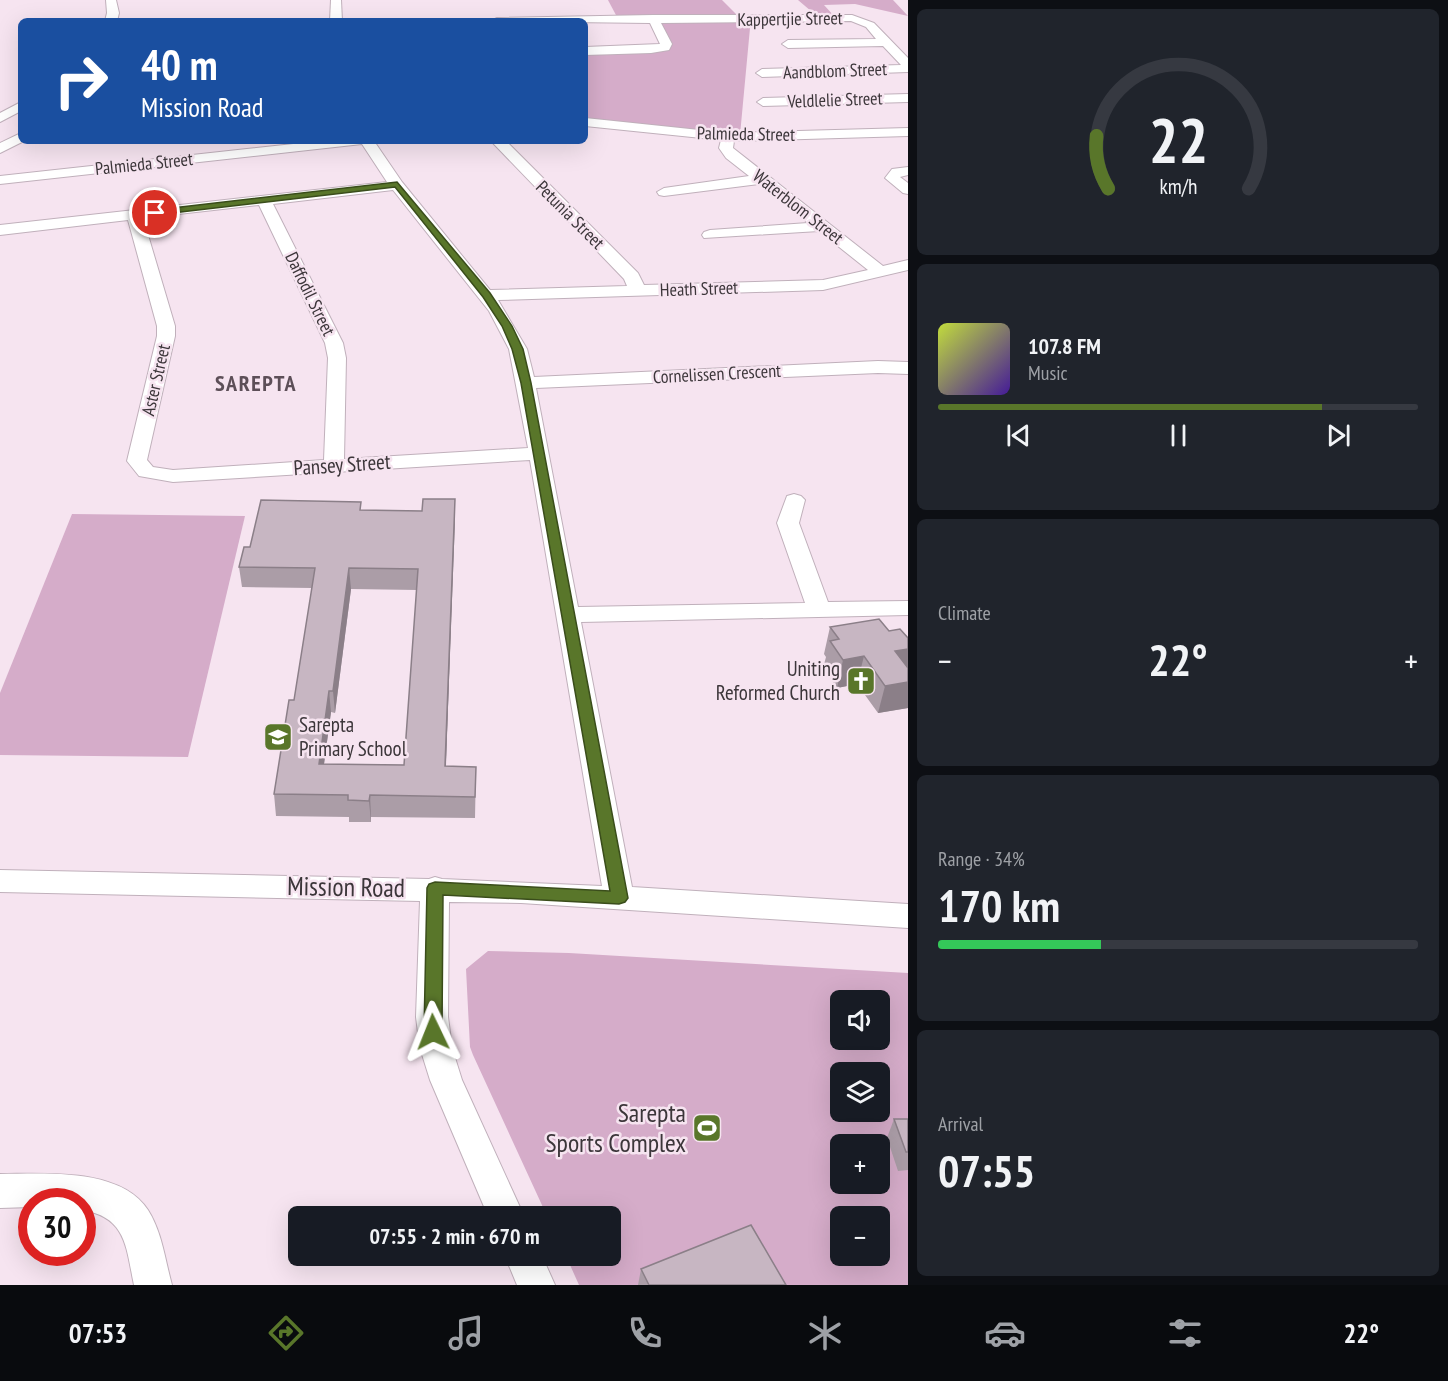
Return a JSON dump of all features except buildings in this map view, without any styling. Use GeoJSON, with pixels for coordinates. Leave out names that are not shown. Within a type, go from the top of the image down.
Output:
{"type":"FeatureCollection","features":[{"type":"Feature","properties":{"kind":"street"},"geometry":{"type":"LineString","coordinates":[[111,0],[112,18]]}},
{"type":"Feature","properties":{"kind":"street"},"geometry":{"type":"LineString","coordinates":[[336,0],[336,18]]}},
{"type":"Feature","properties":{"kind":"street"},"geometry":{"type":"LineString","coordinates":[[768,6],[781,18]]}},
{"type":"Feature","properties":{"kind":"street"},"geometry":{"type":"LineString","coordinates":[[588,51],[651,50],[665,47],[666,44],[653,18]]}},
{"type":"Feature","properties":{"kind":"street","name":"Kappertjie Street"},"geometry":{"type":"LineString","coordinates":[[588,19],[857,19],[870,25],[908,67]]}},
{"type":"Feature","properties":{"kind":"street"},"geometry":{"type":"LineString","coordinates":[[788,44],[884,42]]}},
{"type":"Feature","properties":{"kind":"street","name":"Aandblom Street"},"geometry":{"type":"LineString","coordinates":[[762,73],[908,67]]}},
{"type":"Feature","properties":{"kind":"street","name":"Veldlelie Street"},"geometry":{"type":"LineString","coordinates":[[763,102],[908,98]]}},
{"type":"Feature","properties":{"kind":"street"},"geometry":{"type":"LineString","coordinates":[[1,118],[18,108]]}},
{"type":"Feature","properties":{"kind":"street"},"geometry":{"type":"LineString","coordinates":[[1,118],[18,121]]}},
{"type":"Feature","properties":{"kind":"street","name":"Palmieda Street"},"geometry":{"type":"LineString","coordinates":[[588,122],[728,137],[908,132]]}},
{"type":"Feature","properties":{"kind":"street"},"geometry":{"type":"LineString","coordinates":[[641,146],[651,129]]}},
{"type":"Feature","properties":{"kind":"street","name":"Waterblom Street"},"geometry":{"type":"LineString","coordinates":[[728,137],[726,148],[729,153],[881,272]]}},
{"type":"Feature","properties":{"kind":"street"},"geometry":{"type":"LineString","coordinates":[[0,149],[18,139]]}},
{"type":"Feature","properties":{"kind":"street","name":"Palmieda Street"},"geometry":{"type":"LineString","coordinates":[[0,180],[331,144]]}},
{"type":"Feature","properties":{"kind":"street"},"geometry":{"type":"LineString","coordinates":[[369,144],[397,185],[487,295],[513,337],[526,383],[619,898]]}},
{"type":"Feature","properties":{"kind":"street","name":"Petunia Street"},"geometry":{"type":"LineString","coordinates":[[501,144],[632,277],[638,291]]}},
{"type":"Feature","properties":{"kind":"street"},"geometry":{"type":"LineString","coordinates":[[908,171],[897,172],[892,178],[908,190]]}},
{"type":"Feature","properties":{"kind":"street"},"geometry":{"type":"LineString","coordinates":[[664,192],[763,180]]}},
{"type":"Feature","properties":{"kind":"street"},"geometry":{"type":"LineString","coordinates":[[0,230],[397,185]]}},
{"type":"Feature","properties":{"kind":"street","name":"Daffodil Street"},"geometry":{"type":"LineString","coordinates":[[264,200],[336,349],[334,466]]}},
{"type":"Feature","properties":{"kind":"street","name":"Aster Street"},"geometry":{"type":"LineString","coordinates":[[134,215],[166,326],[166,336],[137,461],[138,465],[147,472]]}},
{"type":"Feature","properties":{"kind":"street"},"geometry":{"type":"LineString","coordinates":[[711,236],[823,226]]}},
{"type":"Feature","properties":{"kind":"street","name":"Heath Street"},"geometry":{"type":"LineString","coordinates":[[487,295],[823,285],[908,265]]}},
{"type":"Feature","properties":{"kind":"street","name":"Cornelissen Crescent"},"geometry":{"type":"LineString","coordinates":[[526,383],[878,367],[908,368]]}},
{"type":"Feature","properties":{"kind":"street","name":"Pansey Street"},"geometry":{"type":"LineString","coordinates":[[147,472],[173,476],[539,453]]}},
{"type":"Feature","properties":{"kind":"street"},"geometry":{"type":"LineString","coordinates":[[794,500],[788,523],[819,611]]}},
{"type":"Feature","properties":{"kind":"street"},"geometry":{"type":"LineString","coordinates":[[569,615],[908,608]]}},
{"type":"Feature","properties":{"kind":"street","name":"Mission Road"},"geometry":{"type":"LineString","coordinates":[[0,881],[435,888],[908,916]]}},
{"type":"Feature","properties":{"kind":"street"},"geometry":{"type":"LineString","coordinates":[[435,888],[432,1017],[436,1048],[446,1080],[502,1206]]}},
{"type":"Feature","properties":{"kind":"street"},"geometry":{"type":"LineString","coordinates":[[0,1191],[86,1193],[114,1200],[127,1209],[135,1221],[141,1235],[153,1285]]}},
{"type":"Feature","properties":{"kind":"street"},"geometry":{"type":"LineString","coordinates":[[527,1266],[536,1285]]}},
{"type":"Feature","properties":{"kind":"shaded area"},"geometry":{"type":"Polygon","coordinates":[[[608,0],[722,0],[740,18],[617,17],[608,0]]]}},
{"type":"Feature","properties":{"kind":"shaded area"},"geometry":{"type":"Polygon","coordinates":[[[798,0],[893,0],[908,16],[855,4],[824,5],[835,17],[818,17],[798,0]]]}},
{"type":"Feature","properties":{"kind":"shaded area"},"geometry":{"type":"Polygon","coordinates":[[[743,21],[750,28],[740,135],[588,120],[588,52],[663,50],[660,22],[743,21]]]}},
{"type":"Feature","properties":{"kind":"shaded area"},"geometry":{"type":"Polygon","coordinates":[[[72,514],[245,516],[188,757],[0,755],[0,693],[72,514]]]}},
{"type":"Feature","properties":{"kind":"shaded area","name":"Sarepta Sports Complex"},"geometry":{"type":"Polygon","coordinates":[[[488,951],[569,953],[908,973],[908,1285],[579,1285],[570,1266],[621,1266],[621,1206],[542,1206],[470,1047],[466,969],[488,951]]]}},
{"type":"Feature","properties":{"kind":"place","name":"Uniting Reformed Church"},"geometry":{"type":"Point","coordinates":[861,681]}},
{"type":"Feature","properties":{"kind":"place","name":"Sarepta Primary School"},"geometry":{"type":"Point","coordinates":[278,737]}},
{"type":"Feature","properties":{"kind":"place","name":"Sarepta Sports Complex"},"geometry":{"type":"Point","coordinates":[707,1128]}},
{"type":"Feature","properties":{"kind":"district","name":"SAREPTA"},"geometry":{"type":"Point","coordinates":[256,383]}},
{"type":"Feature","properties":{"kind":"route"},"geometry":{"type":"LineString","coordinates":[[155,213],[397,185],[487,295],[507,326],[518,349],[569,615],[619,898],[435,888],[433,1032]]}}]}
